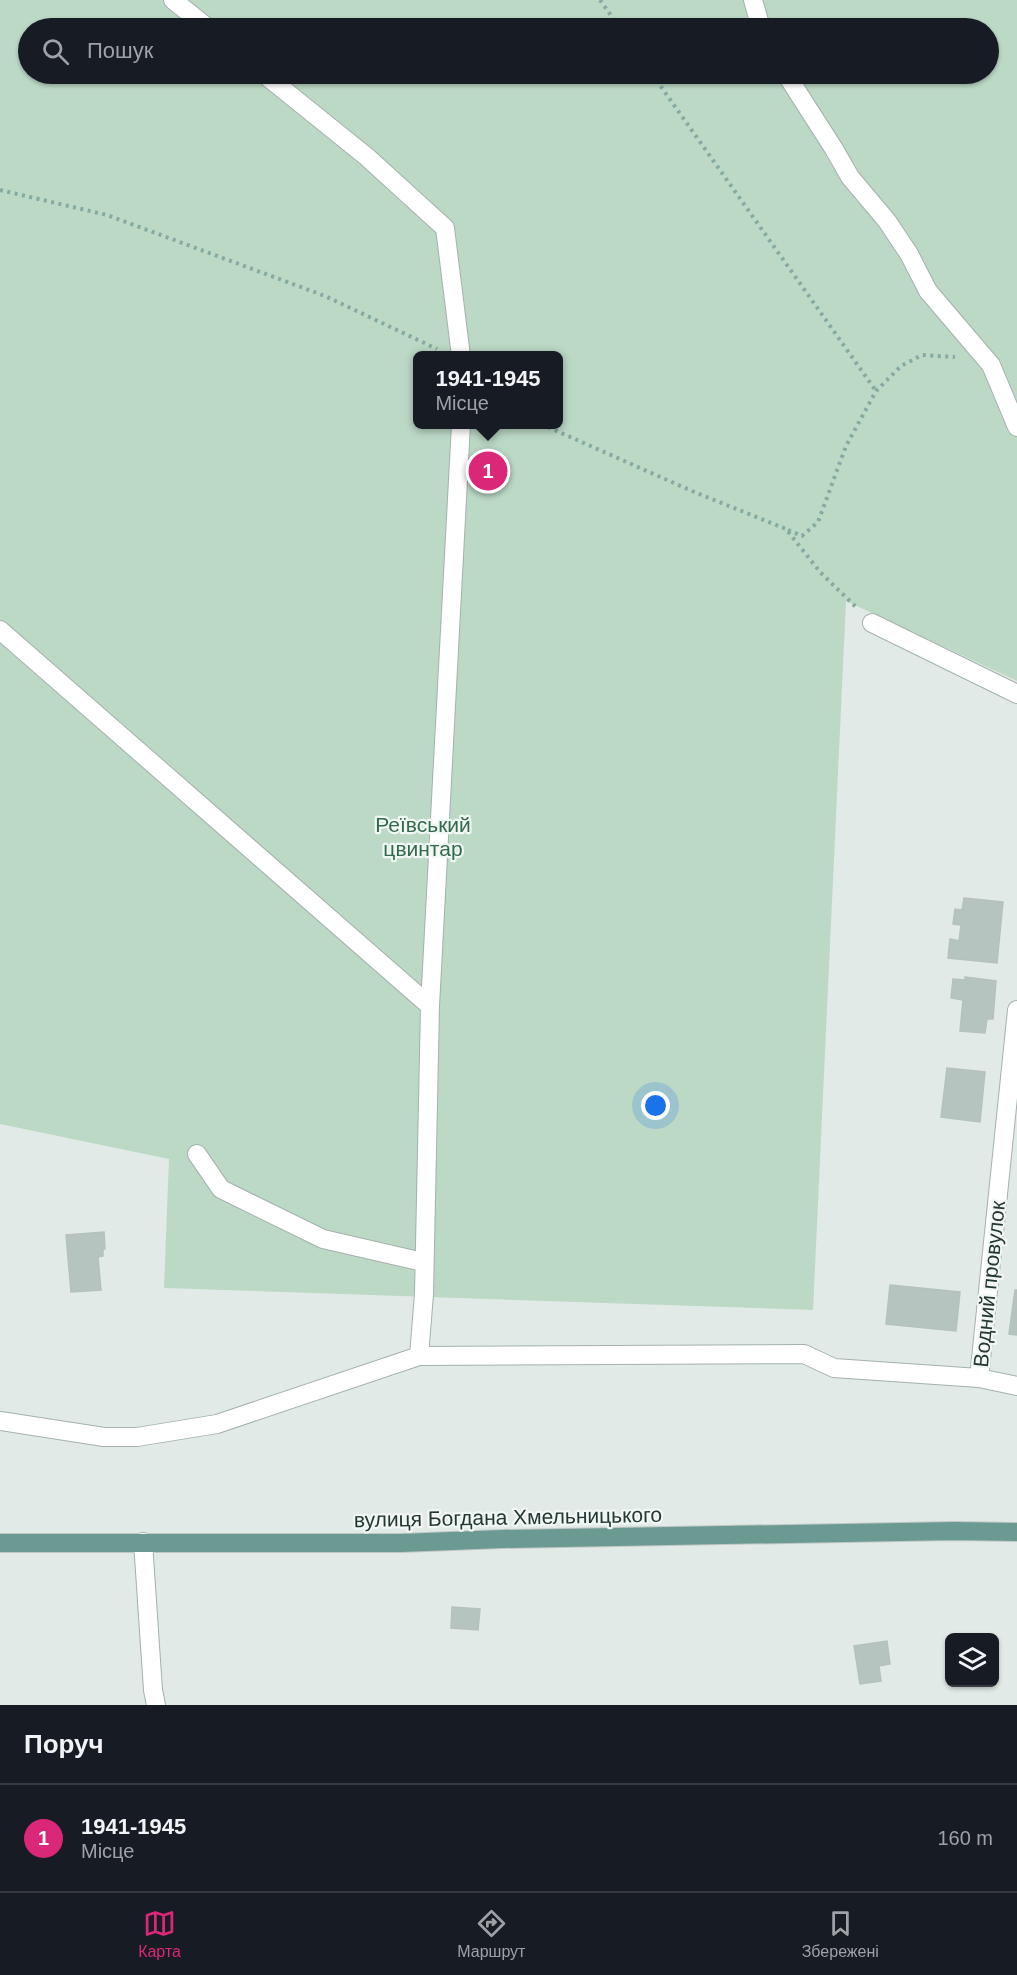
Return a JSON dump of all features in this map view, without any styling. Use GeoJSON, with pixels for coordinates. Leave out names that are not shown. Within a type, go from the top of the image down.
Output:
{"type":"FeatureCollection","features":[{"type":"Feature","properties":{"kind":"main road","name":"вулиця Богдана Хмельницького"},"geometry":{"type":"LineString","coordinates":[[0,1543],[401,1543],[502,1539],[955,1531],[1017,1532]]}},
{"type":"Feature","properties":{"kind":"street"},"geometry":{"type":"LineString","coordinates":[[173,0],[196,18]]}},
{"type":"Feature","properties":{"kind":"street"},"geometry":{"type":"LineString","coordinates":[[753,0],[758,18]]}},
{"type":"Feature","properties":{"kind":"street"},"geometry":{"type":"LineString","coordinates":[[276,84],[367,158],[445,228],[460,351]]}},
{"type":"Feature","properties":{"kind":"street"},"geometry":{"type":"LineString","coordinates":[[792,84],[850,177],[887,221],[909,254],[928,291],[991,365],[1017,427]]}},
{"type":"Feature","properties":{"kind":"street"},"geometry":{"type":"LineString","coordinates":[[419,1356],[424,1294],[430,1006],[461,429]]}},
{"type":"Feature","properties":{"kind":"street"},"geometry":{"type":"LineString","coordinates":[[872,623],[1017,694]]}},
{"type":"Feature","properties":{"kind":"street"},"geometry":{"type":"LineString","coordinates":[[0,630],[430,1006]]}},
{"type":"Feature","properties":{"kind":"street","name":"Водний провулок"},"geometry":{"type":"LineString","coordinates":[[980,1378],[1017,1010]]}},
{"type":"Feature","properties":{"kind":"street"},"geometry":{"type":"LineString","coordinates":[[197,1154],[221,1189],[323,1239],[423,1262]]}},
{"type":"Feature","properties":{"kind":"street"},"geometry":{"type":"LineString","coordinates":[[0,1421],[104,1437],[137,1437],[217,1424],[419,1356],[804,1354],[834,1368],[980,1378],[1017,1386]]}},
{"type":"Feature","properties":{"kind":"street"},"geometry":{"type":"LineString","coordinates":[[143,1542],[156,1705]]}},
{"type":"Feature","properties":{"kind":"path"},"geometry":{"type":"LineString","coordinates":[[600,0],[613,18]]}},
{"type":"Feature","properties":{"kind":"path"},"geometry":{"type":"LineString","coordinates":[[659,84],[876,391]]}},
{"type":"Feature","properties":{"kind":"path"},"geometry":{"type":"LineString","coordinates":[[0,190],[107,215],[325,296],[441,351]]}},
{"type":"Feature","properties":{"kind":"path"},"geometry":{"type":"LineString","coordinates":[[552,429],[692,491],[802,536],[818,522],[846,446],[876,391],[901,366],[922,355],[948,358],[982,354]]}},
{"type":"Feature","properties":{"kind":"path"},"geometry":{"type":"LineString","coordinates":[[786,529],[820,572],[872,623]]}},
{"type":"Feature","properties":{"kind":"green space","name":"Реївський цвинтар"},"geometry":{"type":"Polygon","coordinates":[[[0,0],[1017,0],[1017,681],[846,601],[813,1310],[164,1288],[169,1159],[0,1124],[0,0]]]}},
{"type":"Feature","properties":{"kind":"building"},"geometry":{"type":"Polygon","coordinates":[[[964,898],[1003,902],[997,963],[948,958],[950,939],[959,941],[961,925],[953,924],[955,909],[962,910],[964,898]]]}},
{"type":"Feature","properties":{"kind":"building"},"geometry":{"type":"Polygon","coordinates":[[[965,977],[996,981],[993,1019],[987,1019],[985,1033],[960,1031],[963,1000],[951,998],[953,979],[965,980],[965,977]]]}},
{"type":"Feature","properties":{"kind":"building"},"geometry":{"type":"Polygon","coordinates":[[[947,1068],[985,1072],[980,1122],[941,1117],[947,1068]]]}},
{"type":"Feature","properties":{"kind":"building"},"geometry":{"type":"Polygon","coordinates":[[[104,1232],[105,1249],[103,1249],[103,1256],[98,1257],[101,1290],[71,1292],[66,1235],[104,1232]]]}},
{"type":"Feature","properties":{"kind":"building"},"geometry":{"type":"Polygon","coordinates":[[[890,1285],[960,1292],[956,1331],[886,1324],[890,1285]]]}},
{"type":"Feature","properties":{"kind":"building"},"geometry":{"type":"Polygon","coordinates":[[[1015,1290],[1017,1290],[1017,1335],[1009,1334],[1015,1290]]]}},
{"type":"Feature","properties":{"kind":"building"},"geometry":{"type":"Polygon","coordinates":[[[452,1607],[480,1609],[478,1630],[451,1628],[452,1607]]]}},
{"type":"Feature","properties":{"kind":"building"},"geometry":{"type":"Polygon","coordinates":[[[887,1641],[890,1664],[879,1666],[881,1681],[860,1684],[854,1646],[887,1641]]]}},
{"type":"Feature","properties":{"kind":"place","name":"1941-1945"},"geometry":{"type":"Point","coordinates":[488,471]}}]}
